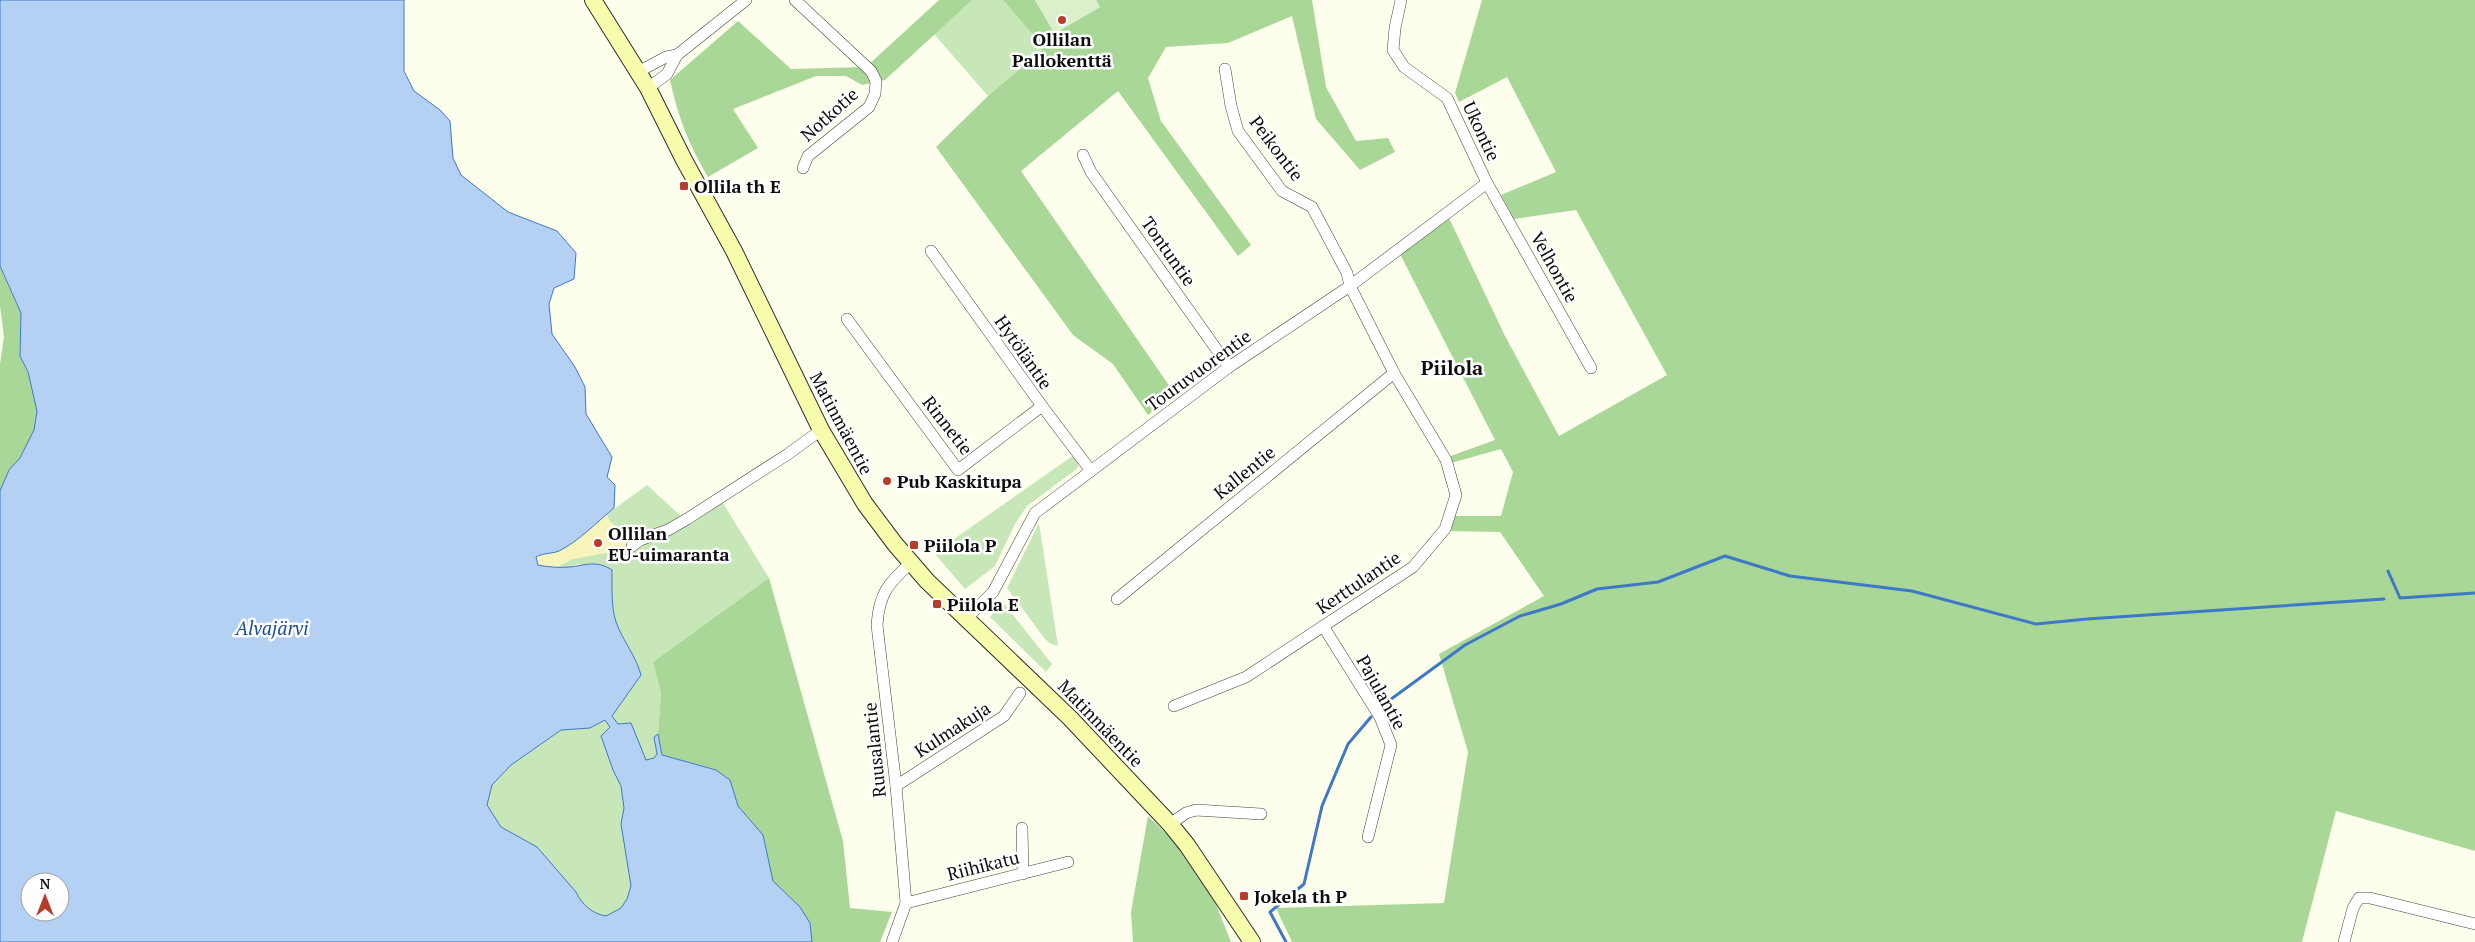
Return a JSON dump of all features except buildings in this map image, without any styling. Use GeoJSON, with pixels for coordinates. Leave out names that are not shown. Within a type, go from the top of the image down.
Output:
{"type":"FeatureCollection","features":[{"type":"Feature","properties":{"kind":"main road","name":"Matinmäentie"},"geometry":{"type":"LineString","coordinates":[[592,0],[648,88],[684,160],[734,251],[821,430],[865,504],[911,563],[1070,718],[1170,824],[1252,942]]}},
{"type":"Feature","properties":{"kind":"main road","name":"Matinmäentie"},"geometry":{"type":"LineString","coordinates":[[1220,894],[1240,942]]}},
{"type":"Feature","properties":{"kind":"street"},"geometry":{"type":"LineString","coordinates":[[648,88],[667,74],[678,55],[746,0]]}},
{"type":"Feature","properties":{"kind":"street","name":"Notkotie"},"geometry":{"type":"LineString","coordinates":[[795,0],[870,71],[876,80],[875,94],[869,107],[808,156],[803,168]]}},
{"type":"Feature","properties":{"kind":"street","name":"Ukontie"},"geometry":{"type":"LineString","coordinates":[[1401,0],[1395,28],[1394,50],[1404,67],[1448,98],[1487,183]]}},
{"type":"Feature","properties":{"kind":"street"},"geometry":{"type":"LineString","coordinates":[[638,72],[666,57],[678,55]]}},
{"type":"Feature","properties":{"kind":"street","name":"Peikontie"},"geometry":{"type":"LineString","coordinates":[[1225,69],[1238,131],[1282,191],[1312,207],[1348,273],[1350,286]]}},
{"type":"Feature","properties":{"kind":"street","name":"Tontuntie"},"geometry":{"type":"LineString","coordinates":[[1083,155],[1091,172],[1229,366]]}},
{"type":"Feature","properties":{"kind":"street","name":"Touruvuorentie"},"geometry":{"type":"LineString","coordinates":[[966,618],[993,592],[1035,513],[1229,366],[1350,286],[1487,183]]}},
{"type":"Feature","properties":{"kind":"street","name":"Velhontie"},"geometry":{"type":"LineString","coordinates":[[1487,183],[1592,368]]}},
{"type":"Feature","properties":{"kind":"street","name":"Hytöläntie"},"geometry":{"type":"LineString","coordinates":[[932,251],[1042,406],[1091,471]]}},
{"type":"Feature","properties":{"kind":"street","name":"Kerttulantie"},"geometry":{"type":"LineString","coordinates":[[1174,706],[1246,677],[1413,567],[1445,529],[1456,495],[1446,460],[1394,374],[1350,286]]}},
{"type":"Feature","properties":{"kind":"street","name":"Rinnetie"},"geometry":{"type":"LineString","coordinates":[[847,319],[958,470],[1042,406]]}},
{"type":"Feature","properties":{"kind":"street","name":"Kallentie"},"geometry":{"type":"LineString","coordinates":[[1117,599],[1394,374]]}},
{"type":"Feature","properties":{"kind":"street"},"geometry":{"type":"LineString","coordinates":[[632,546],[640,540],[681,523],[788,454],[821,430]]}},
{"type":"Feature","properties":{"kind":"street","name":"Ruusalantie"},"geometry":{"type":"LineString","coordinates":[[892,942],[906,902],[896,786],[877,625],[878,607],[888,585],[911,563]]}},
{"type":"Feature","properties":{"kind":"street","name":"Pajulantie"},"geometry":{"type":"LineString","coordinates":[[1323,626],[1380,717],[1391,745],[1368,837]]}},
{"type":"Feature","properties":{"kind":"street","name":"Kulmakuja"},"geometry":{"type":"LineString","coordinates":[[896,786],[1004,716],[1020,693]]}},
{"type":"Feature","properties":{"kind":"street"},"geometry":{"type":"LineString","coordinates":[[1170,824],[1186,813],[1196,810],[1261,814]]}},
{"type":"Feature","properties":{"kind":"street"},"geometry":{"type":"LineString","coordinates":[[1022,828],[1023,874]]}},
{"type":"Feature","properties":{"kind":"street","name":"Riihikatu"},"geometry":{"type":"LineString","coordinates":[[906,902],[1068,862]]}},
{"type":"Feature","properties":{"kind":"street"},"geometry":{"type":"LineString","coordinates":[[2344,942],[2353,908],[2359,898],[2370,898],[2475,924]]}},
{"type":"Feature","properties":{"kind":"green space"},"geometry":{"type":"Polygon","coordinates":[[[939,0],[972,0],[885,80],[862,85],[846,76],[816,76],[733,109],[758,148],[708,177],[695,154],[685,130],[670,80],[738,21],[791,69],[866,67],[939,0]]]}},
{"type":"Feature","properties":{"kind":"green space"},"geometry":{"type":"Polygon","coordinates":[[[972,0],[1003,0],[1044,48],[988,96],[934,34],[972,0]]]}},
{"type":"Feature","properties":{"kind":"green space"},"geometry":{"type":"Polygon","coordinates":[[[1003,0],[1035,0],[1055,33],[1100,7],[1096,0],[1312,0],[1326,87],[1356,141],[1388,138],[1395,152],[1360,170],[1316,119],[1292,16],[1228,43],[1166,47],[1148,78],[1161,121],[1251,245],[1238,256],[1118,91],[1021,171],[1175,394],[1148,415],[1113,364],[1073,335],[936,147],[988,96],[1044,48],[1003,0]]]}},
{"type":"Feature","properties":{"kind":"green space","name":"Ollilan Pallokenttä"},"geometry":{"type":"Polygon","coordinates":[[[1035,0],[1096,0],[1100,7],[1054,33],[1035,0]]]}},
{"type":"Feature","properties":{"kind":"green space"},"geometry":{"type":"Polygon","coordinates":[[[1482,0],[2475,0],[2475,851],[2336,811],[2302,942],[1292,942],[1276,908],[1444,903],[1468,752],[1439,654],[1544,596],[1500,532],[1447,531],[1451,516],[1501,516],[1513,472],[1501,449],[1451,463],[1448,457],[1495,440],[1400,254],[1449,218],[1505,336],[1559,436],[1667,375],[1576,210],[1514,219],[1501,195],[1556,172],[1507,77],[1459,102],[1455,93],[1482,0]]]}},
{"type":"Feature","properties":{"kind":"green space"},"geometry":{"type":"Polygon","coordinates":[[[0,267],[21,313],[20,356],[28,373],[37,410],[34,431],[20,458],[9,470],[0,491],[0,364],[4,337],[0,306],[0,267]]]}},
{"type":"Feature","properties":{"kind":"green space"},"geometry":{"type":"Polygon","coordinates":[[[1074,455],[1078,460],[1078,468],[1027,506],[1015,524],[995,566],[965,589],[934,553],[1074,455]]]}},
{"type":"Feature","properties":{"kind":"green space"},"geometry":{"type":"Polygon","coordinates":[[[647,485],[682,517],[718,495],[769,578],[653,662],[661,693],[658,734],[654,737],[657,754],[654,758],[646,760],[631,724],[618,724],[612,716],[641,675],[614,616],[612,570],[578,564],[570,567],[557,567],[572,559],[615,551],[621,553],[624,546],[630,540],[627,534],[614,528],[606,515],[647,485]]]}},
{"type":"Feature","properties":{"kind":"green space"},"geometry":{"type":"Polygon","coordinates":[[[1039,523],[1058,646],[1051,644],[1045,639],[1007,588],[1039,523]]]}},
{"type":"Feature","properties":{"kind":"green space"},"geometry":{"type":"Polygon","coordinates":[[[769,578],[843,841],[850,908],[892,912],[880,942],[812,942],[810,923],[800,907],[773,881],[763,835],[738,806],[730,780],[713,769],[662,755],[658,734],[661,693],[653,662],[769,578]]]}},
{"type":"Feature","properties":{"kind":"green space"},"geometry":{"type":"Polygon","coordinates":[[[1002,601],[1052,664],[1046,672],[990,617],[1002,601]]]}},
{"type":"Feature","properties":{"kind":"green space"},"geometry":{"type":"Polygon","coordinates":[[[605,720],[610,727],[617,754],[639,873],[621,908],[606,916],[592,911],[585,905],[537,847],[501,827],[487,805],[492,785],[511,765],[561,730],[590,728],[605,720]]]}},
{"type":"Feature","properties":{"kind":"green space"},"geometry":{"type":"Polygon","coordinates":[[[1148,816],[1182,849],[1215,902],[1231,942],[1133,942],[1131,912],[1148,816]]]}},
{"type":"Feature","properties":{"kind":"sand","name":"Ollilan EU-uimaranta"},"geometry":{"type":"Polygon","coordinates":[[[606,515],[617,528],[642,535],[629,542],[621,553],[615,551],[572,559],[557,567],[537,565],[536,557],[557,551],[606,515]]]}},
{"type":"Feature","properties":{"kind":"water","name":"Alvajärvi"},"geometry":{"type":"Polygon","coordinates":[[[0,0],[404,0],[404,71],[414,91],[440,110],[450,121],[453,158],[461,175],[508,212],[557,231],[576,253],[574,279],[554,288],[549,304],[552,334],[575,367],[585,387],[586,414],[612,457],[607,477],[615,485],[614,508],[581,537],[566,547],[559,551],[536,557],[538,565],[570,567],[596,564],[612,570],[614,616],[641,675],[612,716],[618,724],[631,723],[646,760],[654,758],[657,754],[654,737],[658,734],[662,755],[716,770],[730,780],[738,806],[763,835],[773,881],[800,907],[810,923],[812,942],[0,942],[0,491],[9,470],[20,458],[34,430],[37,411],[28,372],[20,356],[21,313],[0,266],[0,0]],[[605,720],[590,728],[561,730],[511,765],[492,785],[487,805],[501,827],[537,847],[585,905],[592,911],[606,916],[621,908],[627,899],[631,886],[621,824],[624,808],[621,786],[601,736],[610,727],[605,720]]]}},
{"type":"Feature","properties":{"kind":"waterway"},"geometry":{"type":"LineString","coordinates":[[1383,705],[1465,645],[1520,616],[1561,604],[1597,589],[1658,582],[1725,556],[1790,576],[1912,591],[2036,624],[2384,599]]}},
{"type":"Feature","properties":{"kind":"waterway"},"geometry":{"type":"LineString","coordinates":[[2388,571],[2400,598],[2475,593]]}},
{"type":"Feature","properties":{"kind":"waterway"},"geometry":{"type":"LineString","coordinates":[[1286,942],[1270,912],[1304,884],[1322,806],[1348,744],[1371,717]]}},
{"type":"Feature","properties":{"kind":"place","name":"Ollilan Pallokenttä"},"geometry":{"type":"Point","coordinates":[1062,20]}},
{"type":"Feature","properties":{"kind":"place","name":"Ollila th E"},"geometry":{"type":"Point","coordinates":[684,186]}},
{"type":"Feature","properties":{"kind":"place","name":"Pub Kaskitupa"},"geometry":{"type":"Point","coordinates":[887,481]}},
{"type":"Feature","properties":{"kind":"place","name":"Ollilan EU-uimaranta"},"geometry":{"type":"Point","coordinates":[598,543]}},
{"type":"Feature","properties":{"kind":"place","name":"Piilola P"},"geometry":{"type":"Point","coordinates":[914,545]}},
{"type":"Feature","properties":{"kind":"place","name":"Piilola E"},"geometry":{"type":"Point","coordinates":[937,604]}},
{"type":"Feature","properties":{"kind":"place","name":"Jokela th P"},"geometry":{"type":"Point","coordinates":[1244,896]}},
{"type":"Feature","properties":{"kind":"district","name":"Piilola"},"geometry":{"type":"Point","coordinates":[1452,367]}}]}
